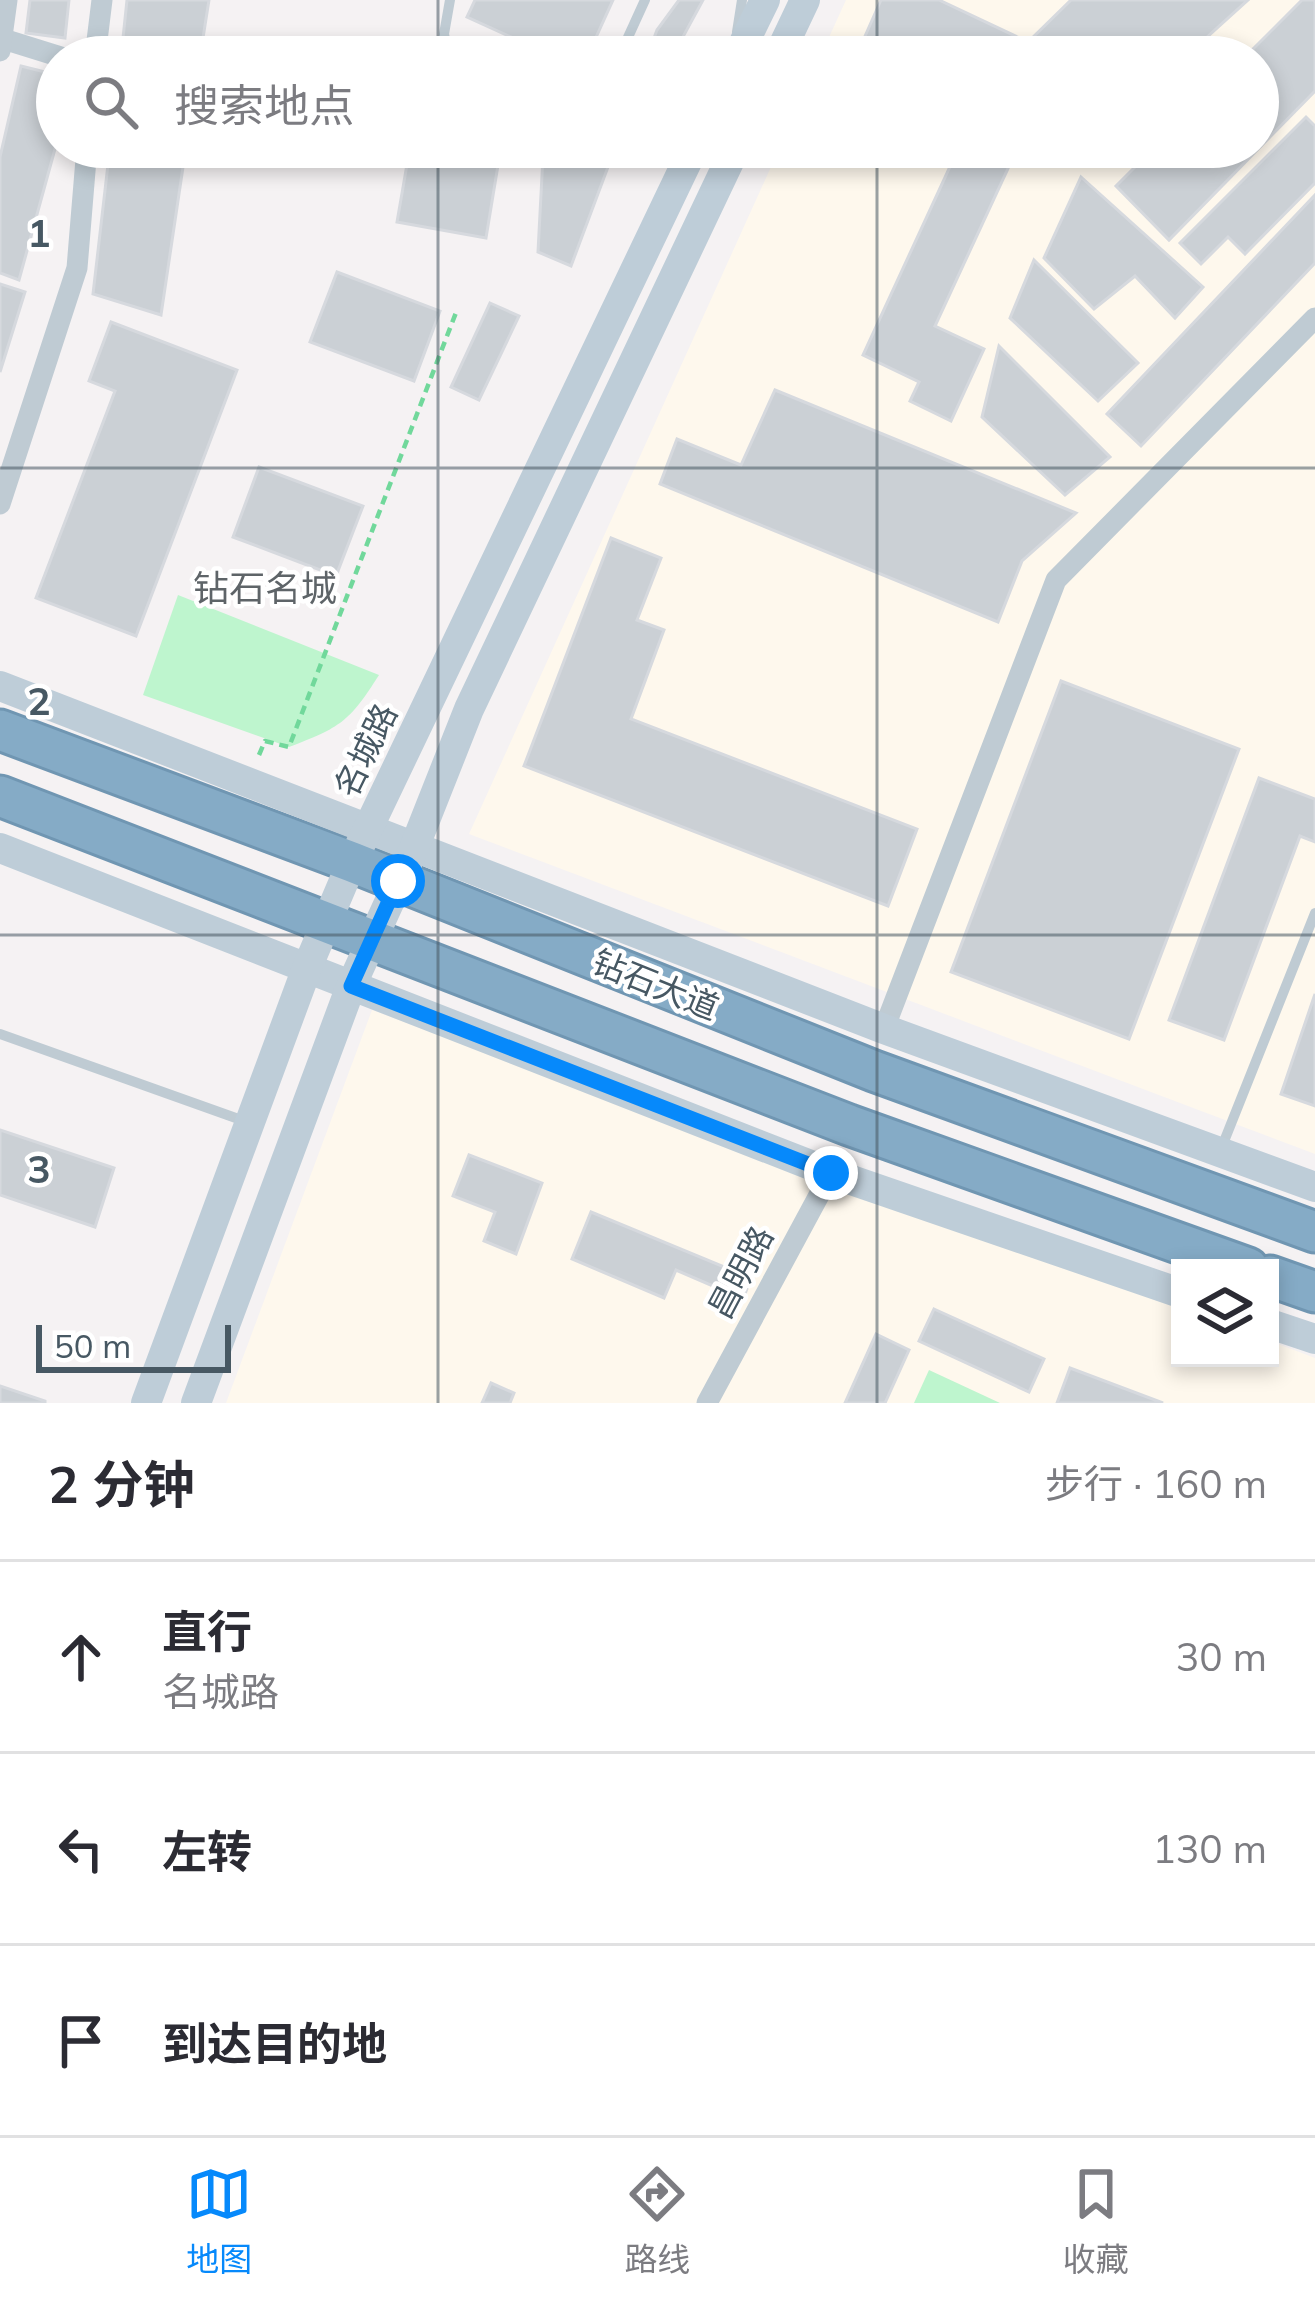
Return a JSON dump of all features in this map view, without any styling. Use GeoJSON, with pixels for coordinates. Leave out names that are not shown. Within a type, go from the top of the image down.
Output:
{"type":"FeatureCollection","features":[{"type":"Feature","properties":{"kind":"highway","name":"钻石大道"},"geometry":{"type":"LineString","coordinates":[[0,730],[359,845],[874,1071],[1315,1232]]}},
{"type":"Feature","properties":{"kind":"highway","name":"钻石大道"},"geometry":{"type":"LineString","coordinates":[[0,796],[849,1125],[1223,1259]]}},
{"type":"Feature","properties":{"kind":"highway"},"geometry":{"type":"LineString","coordinates":[[1279,1279],[1315,1292]]}},
{"type":"Feature","properties":{"kind":"street"},"geometry":{"type":"LineString","coordinates":[[7,0],[1,43],[36,51]]}},
{"type":"Feature","properties":{"kind":"street"},"geometry":{"type":"LineString","coordinates":[[98,36],[102,0]]}},
{"type":"Feature","properties":{"kind":"street"},"geometry":{"type":"LineString","coordinates":[[746,36],[765,0]]}},
{"type":"Feature","properties":{"kind":"street"},"geometry":{"type":"LineString","coordinates":[[788,36],[805,0]]}},
{"type":"Feature","properties":{"kind":"street"},"geometry":{"type":"LineString","coordinates":[[0,505],[77,268],[85,168]]}},
{"type":"Feature","properties":{"kind":"street","name":"名城路"},"geometry":{"type":"LineString","coordinates":[[146,1403],[307,968],[359,845],[684,168]]}},
{"type":"Feature","properties":{"kind":"street"},"geometry":{"type":"LineString","coordinates":[[196,1403],[351,986],[470,709],[726,168]]}},
{"type":"Feature","properties":{"kind":"street"},"geometry":{"type":"LineString","coordinates":[[874,1071],[884,1029],[1056,580],[1315,318]]}},
{"type":"Feature","properties":{"kind":"street"},"geometry":{"type":"LineString","coordinates":[[0,686],[249,783],[359,845]]}},
{"type":"Feature","properties":{"kind":"street"},"geometry":{"type":"LineString","coordinates":[[0,848],[831,1173],[1171,1290]]}},
{"type":"Feature","properties":{"kind":"street"},"geometry":{"type":"LineString","coordinates":[[406,865],[884,1029],[1315,1187]]}},
{"type":"Feature","properties":{"kind":"street"},"geometry":{"type":"LineString","coordinates":[[831,1173],[849,1125]]}},
{"type":"Feature","properties":{"kind":"street"},"geometry":{"type":"LineString","coordinates":[[1234,1157],[1315,1205]]}},
{"type":"Feature","properties":{"kind":"street","name":"昌明路"},"geometry":{"type":"LineString","coordinates":[[707,1403],[831,1173]]}},
{"type":"Feature","properties":{"kind":"street"},"geometry":{"type":"LineString","coordinates":[[1279,1327],[1315,1339]]}},
{"type":"Feature","properties":{"kind":"lane"},"geometry":{"type":"LineString","coordinates":[[444,36],[450,0]]}},
{"type":"Feature","properties":{"kind":"lane"},"geometry":{"type":"LineString","coordinates":[[629,36],[645,0]]}},
{"type":"Feature","properties":{"kind":"lane"},"geometry":{"type":"LineString","coordinates":[[738,36],[742,0]]}},
{"type":"Feature","properties":{"kind":"lane"},"geometry":{"type":"LineString","coordinates":[[1234,1157],[1315,913]]}},
{"type":"Feature","properties":{"kind":"lane"},"geometry":{"type":"LineString","coordinates":[[0,1034],[250,1123]]}},
{"type":"Feature","properties":{"kind":"path"},"geometry":{"type":"LineString","coordinates":[[249,783],[265,741],[289,747],[458,310]]}},
{"type":"Feature","properties":{"kind":"shaded area"},"geometry":{"type":"Polygon","coordinates":[[[846,0],[1315,0],[1315,1154],[469,834],[770,168],[1279,168],[1279,36],[830,36],[846,0]]]}},
{"type":"Feature","properties":{"kind":"shaded area"},"geometry":{"type":"Polygon","coordinates":[[[372,1010],[1171,1305],[1171,1367],[1279,1367],[1279,1344],[1315,1358],[1315,1403],[226,1403],[372,1010]]]}},
{"type":"Feature","properties":{"kind":"green space"},"geometry":{"type":"Polygon","coordinates":[[[178,595],[379,675],[342,721],[289,747],[143,695],[178,595]]]}},
{"type":"Feature","properties":{"kind":"green space"},"geometry":{"type":"Polygon","coordinates":[[[929,1370],[1000,1403],[914,1403],[929,1370]]]}},
{"type":"Feature","properties":{"kind":"building"},"geometry":{"type":"Polygon","coordinates":[[[30,0],[69,0],[65,36],[26,33],[30,0]]]}},
{"type":"Feature","properties":{"kind":"building"},"geometry":{"type":"Polygon","coordinates":[[[127,0],[209,0],[203,36],[123,36],[127,0]]]}},
{"type":"Feature","properties":{"kind":"building"},"geometry":{"type":"Polygon","coordinates":[[[475,0],[613,0],[597,36],[509,36],[467,17],[475,0]]]}},
{"type":"Feature","properties":{"kind":"building"},"geometry":{"type":"Polygon","coordinates":[[[679,0],[703,0],[683,36],[655,36],[679,0]]]}},
{"type":"Feature","properties":{"kind":"building"},"geometry":{"type":"Polygon","coordinates":[[[881,0],[939,0],[1015,36],[865,36],[881,0]]]}},
{"type":"Feature","properties":{"kind":"building"},"geometry":{"type":"Polygon","coordinates":[[[1071,0],[1248,0],[1208,36],[1034,36],[1071,0]]]}},
{"type":"Feature","properties":{"kind":"building"},"geometry":{"type":"Polygon","coordinates":[[[1302,0],[1315,0],[1315,91],[1279,128],[1279,36],[1266,36],[1302,0]]]}},
{"type":"Feature","properties":{"kind":"building"},"geometry":{"type":"Polygon","coordinates":[[[21,66],[36,70],[36,168],[50,168],[19,280],[0,273],[0,157],[21,66]]]}},
{"type":"Feature","properties":{"kind":"building"},"geometry":{"type":"Polygon","coordinates":[[[1306,117],[1315,126],[1315,183],[1245,254],[1228,237],[1201,264],[1180,243],[1255,168],[1279,168],[1279,144],[1306,117]]]}},
{"type":"Feature","properties":{"kind":"building"},"geometry":{"type":"Polygon","coordinates":[[[108,168],[183,168],[161,315],[93,294],[108,168]]]}},
{"type":"Feature","properties":{"kind":"building"},"geometry":{"type":"Polygon","coordinates":[[[406,168],[498,168],[486,238],[397,222],[406,168]]]}},
{"type":"Feature","properties":{"kind":"building"},"geometry":{"type":"Polygon","coordinates":[[[542,168],[608,168],[571,266],[538,252],[542,168]]]}},
{"type":"Feature","properties":{"kind":"building"},"geometry":{"type":"Polygon","coordinates":[[[949,168],[1008,168],[935,326],[984,349],[951,421],[910,401],[919,382],[863,355],[949,168]]]}},
{"type":"Feature","properties":{"kind":"building"},"geometry":{"type":"Polygon","coordinates":[[[1134,168],[1240,168],[1169,240],[1116,186],[1134,168]]]}},
{"type":"Feature","properties":{"kind":"building"},"geometry":{"type":"Polygon","coordinates":[[[1081,177],[1203,287],[1175,318],[1135,276],[1094,309],[1044,258],[1081,177]]]}},
{"type":"Feature","properties":{"kind":"building"},"geometry":{"type":"Polygon","coordinates":[[[1315,195],[1315,263],[1141,446],[1107,414],[1315,195]]]}},
{"type":"Feature","properties":{"kind":"building"},"geometry":{"type":"Polygon","coordinates":[[[1034,260],[1138,363],[1098,401],[1010,318],[1034,260]]]}},
{"type":"Feature","properties":{"kind":"building"},"geometry":{"type":"Polygon","coordinates":[[[337,272],[440,311],[414,381],[310,342],[337,272]]]}},
{"type":"Feature","properties":{"kind":"building"},"geometry":{"type":"Polygon","coordinates":[[[0,284],[25,292],[0,372],[0,284]]]}},
{"type":"Feature","properties":{"kind":"building"},"geometry":{"type":"Polygon","coordinates":[[[490,303],[519,316],[479,400],[451,387],[490,303]]]}},
{"type":"Feature","properties":{"kind":"building"},"geometry":{"type":"Polygon","coordinates":[[[111,322],[237,370],[136,636],[36,598],[115,391],[89,381],[111,322]]]}},
{"type":"Feature","properties":{"kind":"building"},"geometry":{"type":"Polygon","coordinates":[[[999,346],[1110,457],[1065,495],[982,417],[999,346]]]}},
{"type":"Feature","properties":{"kind":"building"},"geometry":{"type":"Polygon","coordinates":[[[775,390],[1076,513],[1022,561],[998,622],[660,484],[677,439],[741,465],[775,390]]]}},
{"type":"Feature","properties":{"kind":"building"},"geometry":{"type":"Polygon","coordinates":[[[259,467],[363,506],[336,576],[233,537],[259,467]]]}},
{"type":"Feature","properties":{"kind":"building"},"geometry":{"type":"Polygon","coordinates":[[[611,538],[661,558],[637,620],[664,630],[631,719],[917,829],[888,906],[524,766],[611,538]]]}},
{"type":"Feature","properties":{"kind":"building"},"geometry":{"type":"Polygon","coordinates":[[[1061,681],[1239,749],[1129,1039],[951,972],[1061,681]]]}},
{"type":"Feature","properties":{"kind":"building"},"geometry":{"type":"Polygon","coordinates":[[[1259,778],[1315,799],[1315,842],[1300,836],[1224,1040],[1169,1020],[1259,778]]]}},
{"type":"Feature","properties":{"kind":"building"},"geometry":{"type":"Polygon","coordinates":[[[1315,994],[1315,1106],[1281,1094],[1315,994]]]}},
{"type":"Feature","properties":{"kind":"building"},"geometry":{"type":"Polygon","coordinates":[[[0,1130],[114,1168],[95,1227],[0,1195],[0,1130]]]}},
{"type":"Feature","properties":{"kind":"building"},"geometry":{"type":"Polygon","coordinates":[[[469,1155],[542,1183],[516,1254],[484,1241],[495,1212],[453,1196],[469,1155]]]}},
{"type":"Feature","properties":{"kind":"building"},"geometry":{"type":"Polygon","coordinates":[[[591,1212],[751,1278],[743,1299],[676,1270],[664,1298],[572,1259],[591,1212]]]}},
{"type":"Feature","properties":{"kind":"building"},"geometry":{"type":"Polygon","coordinates":[[[934,1309],[1044,1359],[1029,1392],[919,1341],[934,1309]]]}},
{"type":"Feature","properties":{"kind":"building"},"geometry":{"type":"Polygon","coordinates":[[[876,1334],[909,1350],[885,1403],[845,1403],[876,1334]]]}},
{"type":"Feature","properties":{"kind":"building"},"geometry":{"type":"Polygon","coordinates":[[[1070,1368],[1163,1403],[1057,1403],[1070,1368]]]}},
{"type":"Feature","properties":{"kind":"building"},"geometry":{"type":"Polygon","coordinates":[[[491,1383],[514,1393],[510,1403],[482,1403],[491,1383]]]}},
{"type":"Feature","properties":{"kind":"building"},"geometry":{"type":"Polygon","coordinates":[[[0,1386],[45,1401],[45,1403],[0,1403],[0,1386]]]}},
{"type":"Feature","properties":{"kind":"district","name":"钻石名城"},"geometry":{"type":"Point","coordinates":[265,587]}},
{"type":"Feature","properties":{"kind":"route"},"geometry":{"type":"LineString","coordinates":[[398,881],[351,986],[831,1173]]}}]}
